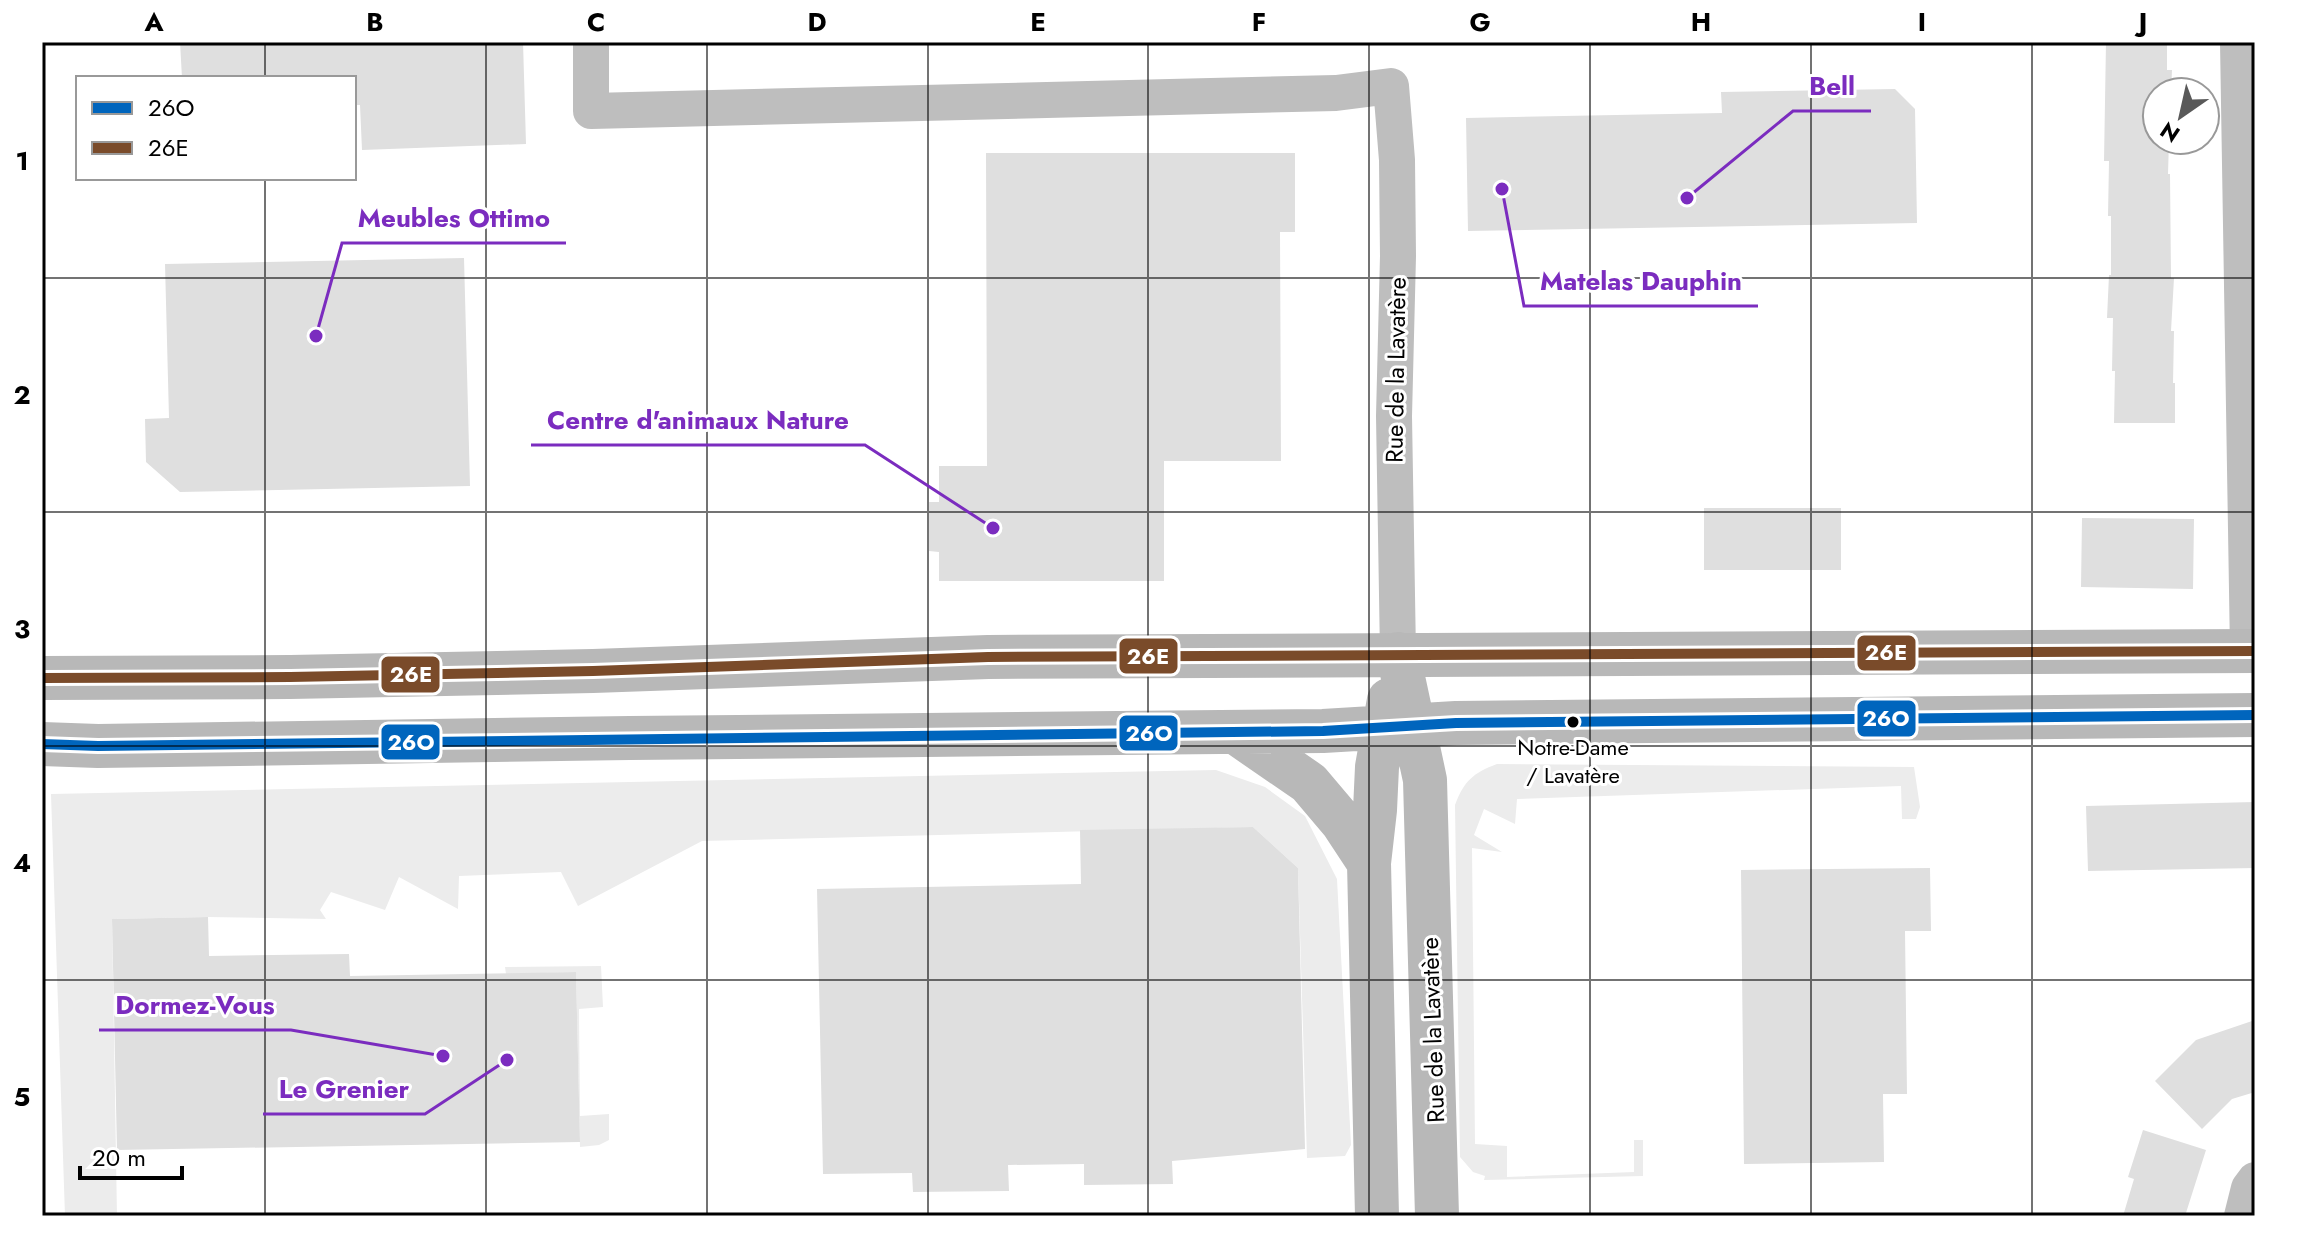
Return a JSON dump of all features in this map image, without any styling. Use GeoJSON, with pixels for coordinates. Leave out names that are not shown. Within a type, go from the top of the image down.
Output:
{"type":"FeatureCollection","features":[{"type":"Feature","properties":{"kind":"street","name":"Rue de la Lavatère"},"geometry":{"type":"LineString","coordinates":[[591,42],[591,111],[1336,93],[1391,86],[1397,160],[1394,416],[1399,726],[1425,780],[1437,1216]]}},
{"type":"Feature","properties":{"kind":"street"},"geometry":{"type":"LineString","coordinates":[[42,678],[593,671],[988,657],[2252,651],[2248,229],[2238,42]]}},
{"type":"Feature","properties":{"kind":"street"},"geometry":{"type":"LineString","coordinates":[[42,744],[98,746],[1323,731],[1456,723],[2255,715]]}},
{"type":"Feature","properties":{"kind":"street","name":"Rue de la Lavatère"},"geometry":{"type":"LineString","coordinates":[[1377,1216],[1369,863],[1377,767],[1399,726]]}},
{"type":"Feature","properties":{"kind":"street"},"geometry":{"type":"LineString","coordinates":[[1235,732],[1309,783],[1342,822],[1369,863]]}},
{"type":"Feature","properties":{"kind":"street"},"geometry":{"type":"LineString","coordinates":[[2242,1216],[2249,1188],[2255,1180]]}},
{"type":"Feature","properties":{"kind":"shaded area"},"geometry":{"type":"Polygon","coordinates":[[[1497,764],[1914,767],[1920,807],[1916,819],[1902,819],[1901,786],[1517,799],[1515,824],[1484,809],[1474,835],[1502,852],[1472,848],[1475,1144],[1507,1146],[1507,1177],[1634,1172],[1634,1140],[1643,1140],[1643,1176],[1484,1180],[1485,1176],[1473,1172],[1460,1157],[1455,805],[1470,779],[1497,764]]]}},
{"type":"Feature","properties":{"kind":"shaded area"},"geometry":{"type":"Polygon","coordinates":[[[1216,770],[1265,787],[1305,816],[1337,879],[1351,1145],[1345,1156],[1307,1158],[1298,868],[1253,827],[702,841],[578,906],[561,872],[459,876],[458,909],[399,877],[385,910],[331,892],[320,910],[326,919],[112,919],[117,1216],[65,1216],[51,794],[1216,770]]]}},
{"type":"Feature","properties":{"kind":"shaded area"},"geometry":{"type":"Polygon","coordinates":[[[601,966],[603,1007],[579,1009],[580,1116],[609,1114],[609,1140],[599,1145],[580,1147],[576,972],[506,974],[505,967],[601,966]]]}},
{"type":"Feature","properties":{"kind":"building"},"geometry":{"type":"Polygon","coordinates":[[[180,42],[523,42],[526,144],[362,150],[356,76],[182,76],[180,42]]]}},
{"type":"Feature","properties":{"kind":"building"},"geometry":{"type":"Polygon","coordinates":[[[2106,42],[2167,42],[2167,70],[2172,70],[2172,76],[2141,76],[2141,156],[2169,156],[2171,278],[2174,278],[2171,331],[2174,331],[2175,423],[2114,423],[2113,318],[2107,318],[2111,275],[2109,161],[2104,161],[2106,42]]]}},
{"type":"Feature","properties":{"kind":"building"},"geometry":{"type":"Polygon","coordinates":[[[1895,89],[1915,109],[1917,223],[1468,231],[1466,118],[1722,113],[1721,92],[1895,89]]]}},
{"type":"Feature","properties":{"kind":"building"},"geometry":{"type":"Polygon","coordinates":[[[986,153],[1295,153],[1295,232],[1280,232],[1281,461],[1164,461],[1164,581],[939,581],[939,552],[929,551],[929,502],[939,502],[939,466],[987,466],[986,153]]]}},
{"type":"Feature","properties":{"kind":"building"},"geometry":{"type":"Polygon","coordinates":[[[464,258],[470,486],[180,492],[146,462],[145,419],[169,418],[165,264],[464,258]]]}},
{"type":"Feature","properties":{"kind":"building"},"geometry":{"type":"Polygon","coordinates":[[[1704,508],[1841,508],[1841,570],[1704,570],[1704,508]]]}},
{"type":"Feature","properties":{"kind":"building"},"geometry":{"type":"Polygon","coordinates":[[[2082,518],[2194,519],[2193,589],[2081,587],[2082,518]]]}},
{"type":"Feature","properties":{"kind":"building"},"geometry":{"type":"Polygon","coordinates":[[[2255,802],[2255,868],[2088,871],[2086,806],[2255,802]]]}},
{"type":"Feature","properties":{"kind":"building"},"geometry":{"type":"Polygon","coordinates":[[[1253,827],[1298,868],[1305,1149],[1172,1161],[1173,1184],[1084,1185],[1084,1164],[1008,1165],[1009,1191],[913,1192],[912,1173],[823,1174],[817,889],[1081,884],[1080,830],[1253,827]]]}},
{"type":"Feature","properties":{"kind":"building"},"geometry":{"type":"Polygon","coordinates":[[[1930,868],[1931,931],[1905,931],[1907,1094],[1883,1094],[1884,1162],[1744,1164],[1741,870],[1930,868]]]}},
{"type":"Feature","properties":{"kind":"building"},"geometry":{"type":"Polygon","coordinates":[[[208,917],[209,956],[349,954],[350,976],[576,972],[580,1142],[117,1150],[112,919],[208,917]]]}},
{"type":"Feature","properties":{"kind":"building"},"geometry":{"type":"Polygon","coordinates":[[[2255,1020],[2255,1092],[2232,1099],[2202,1129],[2155,1081],[2196,1040],[2255,1020]]]}},
{"type":"Feature","properties":{"kind":"building"},"geometry":{"type":"Polygon","coordinates":[[[2143,1130],[2206,1150],[2185,1216],[2123,1216],[2134,1179],[2128,1177],[2143,1130]]]}},
{"type":"Feature","properties":{"kind":"transit line","name":"26E"},"geometry":{"type":"LineString","coordinates":[[42,678],[593,671],[988,657],[2255,651]]}},
{"type":"Feature","properties":{"kind":"transit line","name":"26O"},"geometry":{"type":"LineString","coordinates":[[42,744],[98,746],[1323,731],[1456,723],[2255,715]]}},
{"type":"Feature","properties":{"kind":"place","name":"Matelas Dauphin"},"geometry":{"type":"Point","coordinates":[1502,189]}},
{"type":"Feature","properties":{"kind":"place","name":"Bell"},"geometry":{"type":"Point","coordinates":[1687,198]}},
{"type":"Feature","properties":{"kind":"place","name":"Meubles Ottimo"},"geometry":{"type":"Point","coordinates":[316,336]}},
{"type":"Feature","properties":{"kind":"place","name":"Centre d'animaux Nature"},"geometry":{"type":"Point","coordinates":[993,528]}},
{"type":"Feature","properties":{"kind":"place","name":"Notre-Dame / Lavatère"},"geometry":{"type":"Point","coordinates":[1573,722]}},
{"type":"Feature","properties":{"kind":"place","name":"Dormez-Vous"},"geometry":{"type":"Point","coordinates":[443,1056]}},
{"type":"Feature","properties":{"kind":"place","name":"Le Grenier"},"geometry":{"type":"Point","coordinates":[507,1060]}}]}
